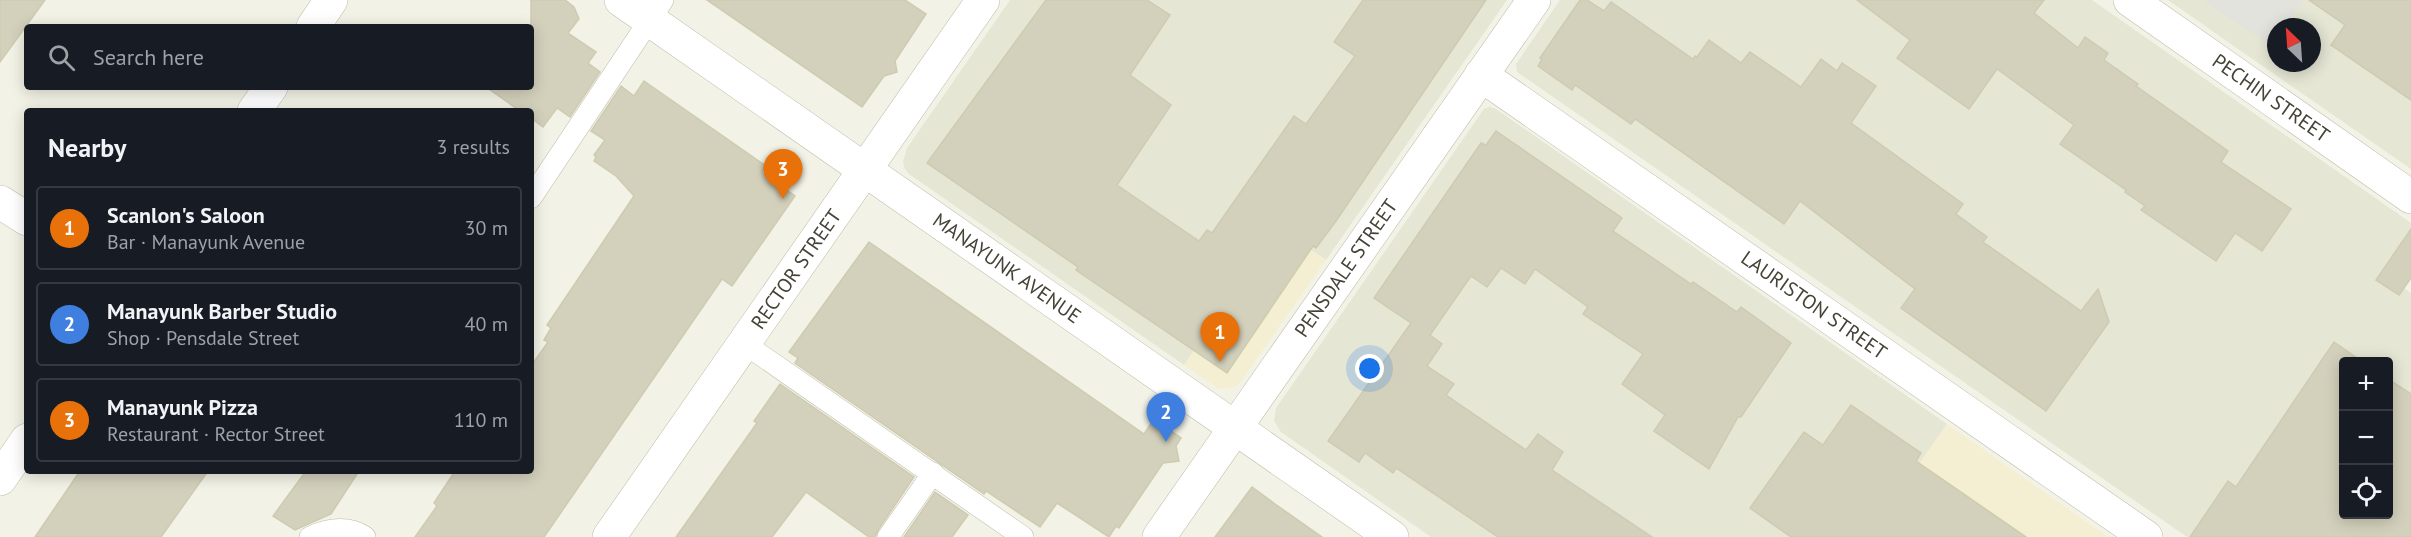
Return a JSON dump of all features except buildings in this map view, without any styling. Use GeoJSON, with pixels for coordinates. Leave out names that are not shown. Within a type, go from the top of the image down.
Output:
{"type":"FeatureCollection","features":[{"type":"Feature","properties":{"kind":"street"},"geometry":{"type":"LineString","coordinates":[[314,24],[331,0]]}},
{"type":"Feature","properties":{"kind":"street","name":"MANAYUNK AVENUE"},"geometry":{"type":"LineString","coordinates":[[621,0],[656,10],[866,169],[1392,537]]}},
{"type":"Feature","properties":{"kind":"street","name":"RECTOR STREET"},"geometry":{"type":"LineString","coordinates":[[609,537],[982,0]]}},
{"type":"Feature","properties":{"kind":"street","name":"PENSDALE STREET"},"geometry":{"type":"LineString","coordinates":[[1159,537],[1534,0]]}},
{"type":"Feature","properties":{"kind":"street","name":"PECHIN STREET"},"geometry":{"type":"LineString","coordinates":[[2130,0],[2411,196]]}},
{"type":"Feature","properties":{"kind":"street","name":"LAURISTON STREET"},"geometry":{"type":"LineString","coordinates":[[1481,75],[2146,537]]}},
{"type":"Feature","properties":{"kind":"street"},"geometry":{"type":"LineString","coordinates":[[256,108],[269,90]]}},
{"type":"Feature","properties":{"kind":"street"},"geometry":{"type":"LineString","coordinates":[[0,202],[24,217]]}},
{"type":"Feature","properties":{"kind":"street"},"geometry":{"type":"LineString","coordinates":[[0,479],[24,444]]}},
{"type":"Feature","properties":{"kind":"lane"},"geometry":{"type":"LineString","coordinates":[[534,193],[656,10]]}},
{"type":"Feature","properties":{"kind":"lane"},"geometry":{"type":"LineString","coordinates":[[745,344],[1023,537]]}},
{"type":"Feature","properties":{"kind":"lane"},"geometry":{"type":"LineString","coordinates":[[888,537],[933,473]]}},
{"type":"Feature","properties":{"kind":"lane"},"geometry":{"type":"LineString","coordinates":[[309,537],[324,531],[342,528],[365,537]]}},
{"type":"Feature","properties":{"kind":"shaded area"},"geometry":{"type":"Polygon","coordinates":[[[1010,0],[1507,0],[1326,260],[1279,229],[1184,365],[905,169],[903,162],[907,148],[1010,0]]]}},
{"type":"Feature","properties":{"kind":"shaded area"},"geometry":{"type":"Polygon","coordinates":[[[1560,0],[2092,0],[2411,223],[2411,278],[2404,288],[2411,293],[2411,537],[2187,537],[1517,72],[1516,64],[1560,0]]]}},
{"type":"Feature","properties":{"kind":"shaded area"},"geometry":{"type":"Polygon","coordinates":[[[2168,0],[2411,0],[2411,169],[2272,72],[2321,72],[2321,18],[2267,18],[2267,69],[2168,0]]]}},
{"type":"Feature","properties":{"kind":"shaded area"},"geometry":{"type":"Polygon","coordinates":[[[2207,0],[2304,0],[2291,18],[2267,18],[2267,43],[2205,2],[2207,0]]]}},
{"type":"Feature","properties":{"kind":"shaded area"},"geometry":{"type":"Polygon","coordinates":[[[1489,107],[1496,109],[1947,424],[1868,537],[1431,537],[1281,432],[1274,421],[1276,408],[1484,109],[1489,107]]]}},
{"type":"Feature","properties":{"kind":"shaded area"},"geometry":{"type":"Polygon","coordinates":[[[1278,229],[1326,260],[1240,383],[1233,388],[1219,389],[1184,365],[1278,229]]]}},
{"type":"Feature","properties":{"kind":"shaded area"},"geometry":{"type":"Polygon","coordinates":[[[1947,424],[2108,537],[1868,537],[1947,424]]]}},
{"type":"Feature","properties":{"kind":"place","name":"Manayunk Pizza"},"geometry":{"type":"Point","coordinates":[783,199]}},
{"type":"Feature","properties":{"kind":"place","name":"Scanlon's Saloon"},"geometry":{"type":"Point","coordinates":[1220,362]}},
{"type":"Feature","properties":{"kind":"place","name":"Manayunk Barber Studio"},"geometry":{"type":"Point","coordinates":[1166,442]}}]}
